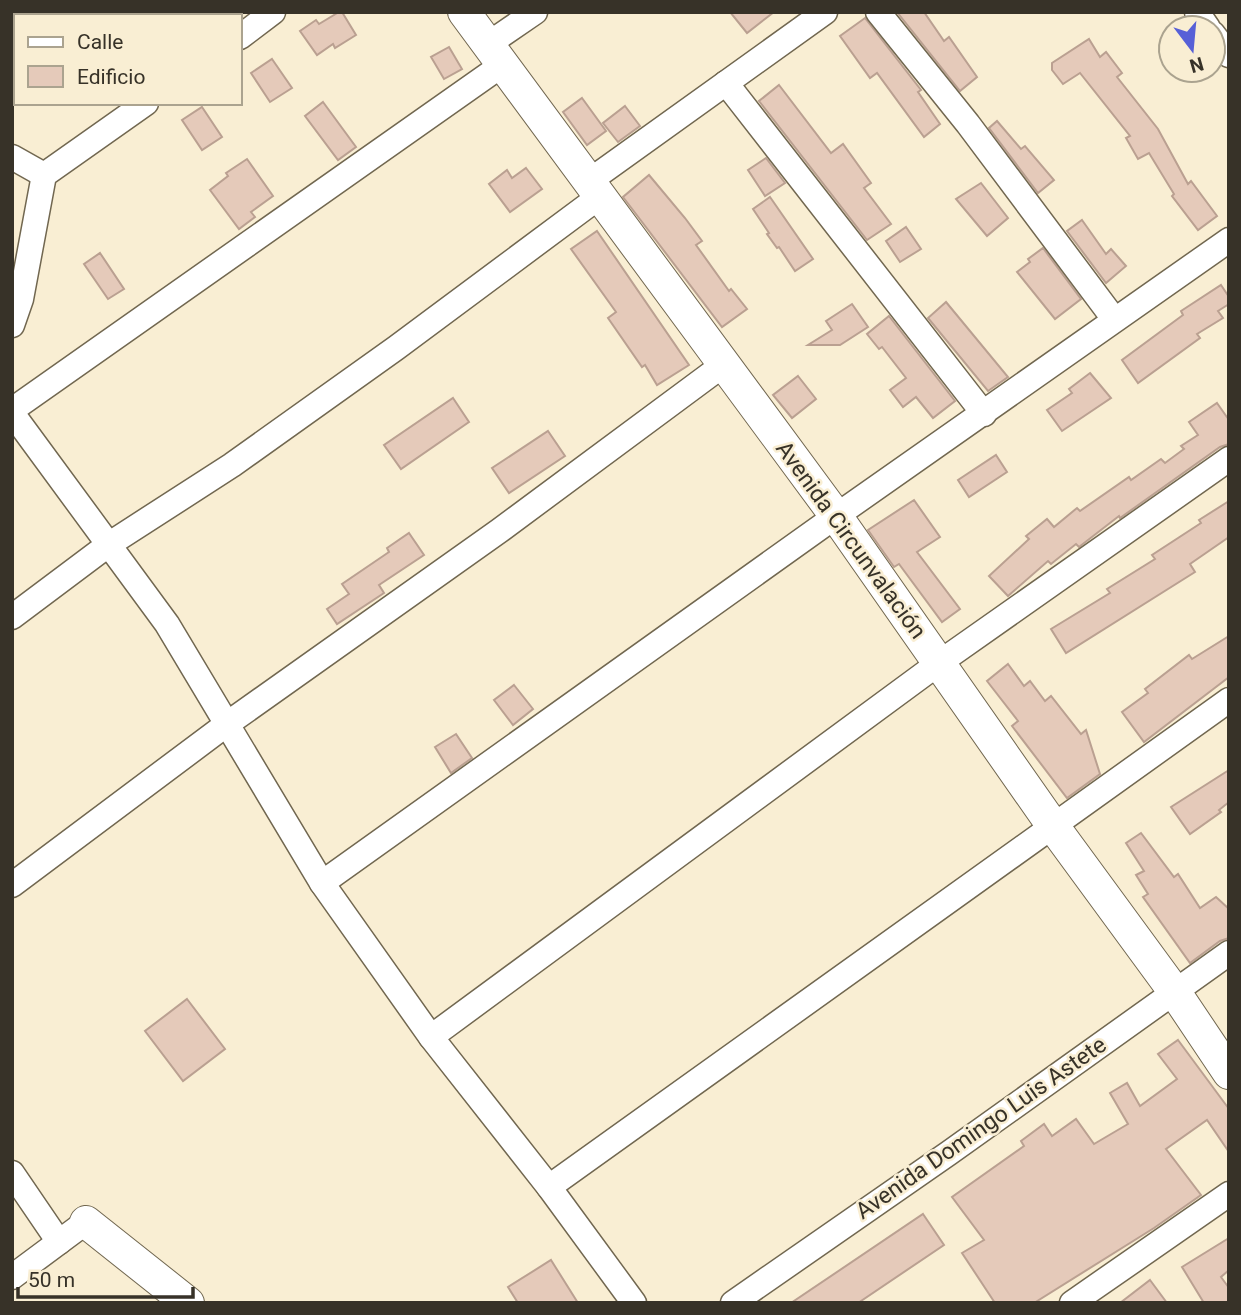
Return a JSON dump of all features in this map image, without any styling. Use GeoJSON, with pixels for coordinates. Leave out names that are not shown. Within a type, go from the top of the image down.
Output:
{"type":"FeatureCollection","features":[{"type":"Feature","properties":{"kind":"street"},"geometry":{"type":"LineString","coordinates":[[242,35],[272,12]]}},
{"type":"Feature","properties":{"kind":"street","name":"Avenida Circunvalación"},"geometry":{"type":"LineString","coordinates":[[464,12],[836,516],[1053,826],[1174,991],[1229,1073]]}},
{"type":"Feature","properties":{"kind":"street"},"geometry":{"type":"LineString","coordinates":[[535,12],[494,55],[12,412],[167,624],[323,883],[431,1037],[549,1187],[634,1303]]}},
{"type":"Feature","properties":{"kind":"street"},"geometry":{"type":"LineString","coordinates":[[12,617],[108,545],[232,465],[396,348],[726,83],[825,12]]}},
{"type":"Feature","properties":{"kind":"street"},"geometry":{"type":"LineString","coordinates":[[878,12],[968,124],[1114,319]]}},
{"type":"Feature","properties":{"kind":"street"},"geometry":{"type":"LineString","coordinates":[[726,83],[984,414]]}},
{"type":"Feature","properties":{"kind":"street"},"geometry":{"type":"LineString","coordinates":[[12,325],[21,299],[44,175],[143,105]]}},
{"type":"Feature","properties":{"kind":"street"},"geometry":{"type":"LineString","coordinates":[[12,158],[44,175]]}},
{"type":"Feature","properties":{"kind":"street"},"geometry":{"type":"LineString","coordinates":[[323,883],[836,516],[1229,240]]}},
{"type":"Feature","properties":{"kind":"street"},"geometry":{"type":"LineString","coordinates":[[12,886],[228,724],[499,531],[723,365]]}},
{"type":"Feature","properties":{"kind":"street"},"geometry":{"type":"LineString","coordinates":[[431,1037],[939,663],[1229,459]]}},
{"type":"Feature","properties":{"kind":"street"},"geometry":{"type":"LineString","coordinates":[[549,1187],[1229,700]]}},
{"type":"Feature","properties":{"kind":"street","name":"Avenida Domingo Luis Astete"},"geometry":{"type":"LineString","coordinates":[[733,1303],[1229,953]]}},
{"type":"Feature","properties":{"kind":"street"},"geometry":{"type":"LineString","coordinates":[[12,1173],[59,1242]]}},
{"type":"Feature","properties":{"kind":"street"},"geometry":{"type":"LineString","coordinates":[[1072,1303],[1229,1195]]}},
{"type":"Feature","properties":{"kind":"street"},"geometry":{"type":"LineString","coordinates":[[12,1277],[86,1223],[188,1303]]}},
{"type":"Feature","properties":{"kind":"shaded area"},"geometry":{"type":"Polygon","coordinates":[[[12,12],[85,12],[14,14],[14,34],[12,12]]]}},
{"type":"Feature","properties":{"kind":"building"},"geometry":{"type":"Polygon","coordinates":[[[342,12],[356,35],[335,48],[333,44],[317,55],[300,31],[316,20],[319,24],[342,12]]]}},
{"type":"Feature","properties":{"kind":"building"},"geometry":{"type":"Polygon","coordinates":[[[730,12],[774,12],[747,33],[730,12]]]}},
{"type":"Feature","properties":{"kind":"building"},"geometry":{"type":"Polygon","coordinates":[[[897,12],[924,12],[944,41],[949,37],[977,77],[960,91],[897,12]]]}},
{"type":"Feature","properties":{"kind":"building"},"geometry":{"type":"Polygon","coordinates":[[[865,18],[921,90],[918,92],[940,124],[924,137],[877,73],[870,78],[840,36],[865,18]]]}},
{"type":"Feature","properties":{"kind":"building"},"geometry":{"type":"Polygon","coordinates":[[[1089,39],[1100,57],[1106,52],[1122,73],[1117,77],[1158,129],[1188,184],[1191,181],[1217,216],[1198,230],[1172,196],[1174,194],[1149,153],[1138,159],[1126,138],[1130,136],[1080,73],[1063,84],[1052,70],[1052,63],[1089,39]]]}},
{"type":"Feature","properties":{"kind":"building"},"geometry":{"type":"Polygon","coordinates":[[[449,47],[462,69],[444,79],[431,57],[449,47]]]}},
{"type":"Feature","properties":{"kind":"building"},"geometry":{"type":"Polygon","coordinates":[[[272,59],[292,88],[270,102],[251,73],[272,59]]]}},
{"type":"Feature","properties":{"kind":"building"},"geometry":{"type":"Polygon","coordinates":[[[779,85],[831,153],[843,144],[871,183],[864,188],[891,224],[867,240],[759,101],[779,85]]]}},
{"type":"Feature","properties":{"kind":"building"},"geometry":{"type":"Polygon","coordinates":[[[582,98],[606,131],[587,145],[563,112],[582,98]]]}},
{"type":"Feature","properties":{"kind":"building"},"geometry":{"type":"Polygon","coordinates":[[[323,102],[356,147],[338,160],[305,116],[323,102]]]}},
{"type":"Feature","properties":{"kind":"building"},"geometry":{"type":"Polygon","coordinates":[[[625,106],[640,126],[618,142],[603,123],[625,106]]]}},
{"type":"Feature","properties":{"kind":"building"},"geometry":{"type":"Polygon","coordinates":[[[202,107],[222,137],[202,150],[182,120],[202,107]]]}},
{"type":"Feature","properties":{"kind":"building"},"geometry":{"type":"Polygon","coordinates":[[[997,121],[1021,149],[1025,146],[1054,180],[1038,193],[989,128],[997,121]]]}},
{"type":"Feature","properties":{"kind":"building"},"geometry":{"type":"Polygon","coordinates":[[[766,158],[785,183],[765,196],[748,170],[766,158]]]}},
{"type":"Feature","properties":{"kind":"building"},"geometry":{"type":"Polygon","coordinates":[[[247,159],[273,196],[251,212],[255,217],[239,229],[210,190],[228,176],[226,173],[247,159]]]}},
{"type":"Feature","properties":{"kind":"building"},"geometry":{"type":"Polygon","coordinates":[[[526,168],[542,189],[510,212],[489,184],[507,170],[512,178],[526,168]]]}},
{"type":"Feature","properties":{"kind":"building"},"geometry":{"type":"Polygon","coordinates":[[[649,175],[702,241],[696,245],[729,291],[731,289],[747,309],[722,327],[623,197],[649,175]]]}},
{"type":"Feature","properties":{"kind":"building"},"geometry":{"type":"Polygon","coordinates":[[[981,183],[1008,218],[987,236],[956,199],[981,183]]]}},
{"type":"Feature","properties":{"kind":"building"},"geometry":{"type":"Polygon","coordinates":[[[770,197],[813,259],[795,271],[767,234],[769,233],[753,209],[770,197]]]}},
{"type":"Feature","properties":{"kind":"building"},"geometry":{"type":"Polygon","coordinates":[[[1082,220],[1106,254],[1111,249],[1126,266],[1106,283],[1067,231],[1082,220]]]}},
{"type":"Feature","properties":{"kind":"building"},"geometry":{"type":"Polygon","coordinates":[[[906,227],[921,249],[900,262],[886,241],[906,227]]]}},
{"type":"Feature","properties":{"kind":"building"},"geometry":{"type":"Polygon","coordinates":[[[597,231],[689,365],[657,385],[645,365],[642,367],[608,318],[616,312],[571,249],[597,231]]]}},
{"type":"Feature","properties":{"kind":"building"},"geometry":{"type":"Polygon","coordinates":[[[1043,248],[1081,299],[1055,319],[1017,272],[1043,248]]]}},
{"type":"Feature","properties":{"kind":"building"},"geometry":{"type":"Polygon","coordinates":[[[100,253],[124,289],[108,299],[84,264],[100,253]]]}},
{"type":"Feature","properties":{"kind":"building"},"geometry":{"type":"Polygon","coordinates":[[[1221,285],[1229,297],[1229,304],[1218,311],[1223,318],[1197,334],[1200,338],[1138,383],[1122,360],[1183,315],[1181,311],[1221,285]]]}},
{"type":"Feature","properties":{"kind":"building"},"geometry":{"type":"Polygon","coordinates":[[[946,302],[1008,377],[988,391],[928,318],[946,302]]]}},
{"type":"Feature","properties":{"kind":"building"},"geometry":{"type":"Polygon","coordinates":[[[852,304],[868,327],[840,345],[808,345],[832,330],[826,321],[852,304]]]}},
{"type":"Feature","properties":{"kind":"building"},"geometry":{"type":"Polygon","coordinates":[[[889,316],[955,401],[933,418],[916,397],[903,407],[890,390],[906,378],[882,347],[879,349],[867,334],[889,316]]]}},
{"type":"Feature","properties":{"kind":"building"},"geometry":{"type":"Polygon","coordinates":[[[1090,373],[1111,398],[1062,431],[1047,410],[1072,393],[1069,389],[1090,373]]]}},
{"type":"Feature","properties":{"kind":"building"},"geometry":{"type":"Polygon","coordinates":[[[798,376],[816,399],[792,418],[773,395],[798,376]]]}},
{"type":"Feature","properties":{"kind":"building"},"geometry":{"type":"Polygon","coordinates":[[[453,398],[469,422],[401,469],[384,445],[453,398]]]}},
{"type":"Feature","properties":{"kind":"building"},"geometry":{"type":"Polygon","coordinates":[[[1217,403],[1229,420],[1229,444],[1220,447],[1120,518],[1119,516],[1079,547],[1076,544],[1051,564],[1048,561],[1008,596],[989,576],[1029,539],[1026,536],[1047,519],[1054,527],[1077,508],[1080,511],[1129,477],[1131,480],[1161,459],[1165,463],[1184,449],[1181,446],[1198,435],[1189,422],[1217,403]]]}},
{"type":"Feature","properties":{"kind":"building"},"geometry":{"type":"Polygon","coordinates":[[[548,431],[565,456],[509,493],[492,468],[548,431]]]}},
{"type":"Feature","properties":{"kind":"building"},"geometry":{"type":"Polygon","coordinates":[[[996,455],[1007,472],[969,497],[958,480],[996,455]]]}},
{"type":"Feature","properties":{"kind":"building"},"geometry":{"type":"Polygon","coordinates":[[[914,500],[940,537],[917,552],[960,609],[942,622],[899,564],[894,567],[868,530],[914,500]]]}},
{"type":"Feature","properties":{"kind":"building"},"geometry":{"type":"Polygon","coordinates":[[[1229,501],[1229,537],[1190,564],[1195,572],[1066,653],[1051,629],[1110,593],[1107,589],[1155,559],[1152,555],[1229,501]]]}},
{"type":"Feature","properties":{"kind":"building"},"geometry":{"type":"Polygon","coordinates":[[[409,533],[424,555],[379,585],[384,593],[337,624],[327,609],[349,594],[342,584],[389,552],[387,548],[409,533]]]}},
{"type":"Feature","properties":{"kind":"building"},"geometry":{"type":"Polygon","coordinates":[[[1229,636],[1229,677],[1144,742],[1122,712],[1148,693],[1145,689],[1189,655],[1192,659],[1229,636]]]}},
{"type":"Feature","properties":{"kind":"building"},"geometry":{"type":"Polygon","coordinates":[[[1008,664],[1024,686],[1030,681],[1045,701],[1051,696],[1081,734],[1086,730],[1100,774],[1067,798],[1012,726],[1018,721],[987,681],[1008,664]]]}},
{"type":"Feature","properties":{"kind":"building"},"geometry":{"type":"Polygon","coordinates":[[[514,685],[533,709],[513,725],[494,700],[514,685]]]}},
{"type":"Feature","properties":{"kind":"building"},"geometry":{"type":"Polygon","coordinates":[[[456,734],[472,758],[451,773],[435,747],[456,734]]]}},
{"type":"Feature","properties":{"kind":"building"},"geometry":{"type":"Polygon","coordinates":[[[1229,770],[1229,802],[1219,810],[1221,812],[1190,834],[1171,807],[1229,770]]]}},
{"type":"Feature","properties":{"kind":"building"},"geometry":{"type":"Polygon","coordinates":[[[1141,833],[1174,877],[1178,874],[1200,908],[1216,897],[1229,909],[1229,938],[1220,941],[1190,963],[1143,897],[1148,894],[1136,875],[1144,871],[1126,843],[1141,833]]]}},
{"type":"Feature","properties":{"kind":"building"},"geometry":{"type":"Polygon","coordinates":[[[187,999],[225,1049],[183,1081],[145,1031],[187,999]]]}},
{"type":"Feature","properties":{"kind":"building"},"geometry":{"type":"Polygon","coordinates":[[[1178,1040],[1229,1109],[1229,1152],[1207,1120],[1166,1149],[1201,1195],[1154,1228],[1034,1303],[995,1303],[962,1253],[984,1240],[952,1197],[1024,1146],[1021,1141],[1044,1124],[1052,1136],[1076,1119],[1094,1144],[1128,1124],[1110,1093],[1127,1083],[1140,1106],[1177,1079],[1158,1054],[1178,1040]]]}},
{"type":"Feature","properties":{"kind":"building"},"geometry":{"type":"Polygon","coordinates":[[[923,1214],[944,1245],[858,1303],[791,1303],[923,1214]]]}},
{"type":"Feature","properties":{"kind":"building"},"geometry":{"type":"Polygon","coordinates":[[[1229,1238],[1229,1270],[1221,1277],[1229,1288],[1229,1303],[1204,1303],[1182,1267],[1229,1238]]]}},
{"type":"Feature","properties":{"kind":"building"},"geometry":{"type":"Polygon","coordinates":[[[551,1260],[578,1303],[518,1303],[508,1287],[551,1260]]]}},
{"type":"Feature","properties":{"kind":"building"},"geometry":{"type":"Polygon","coordinates":[[[1150,1280],[1167,1303],[1120,1303],[1150,1280]]]}}]}
